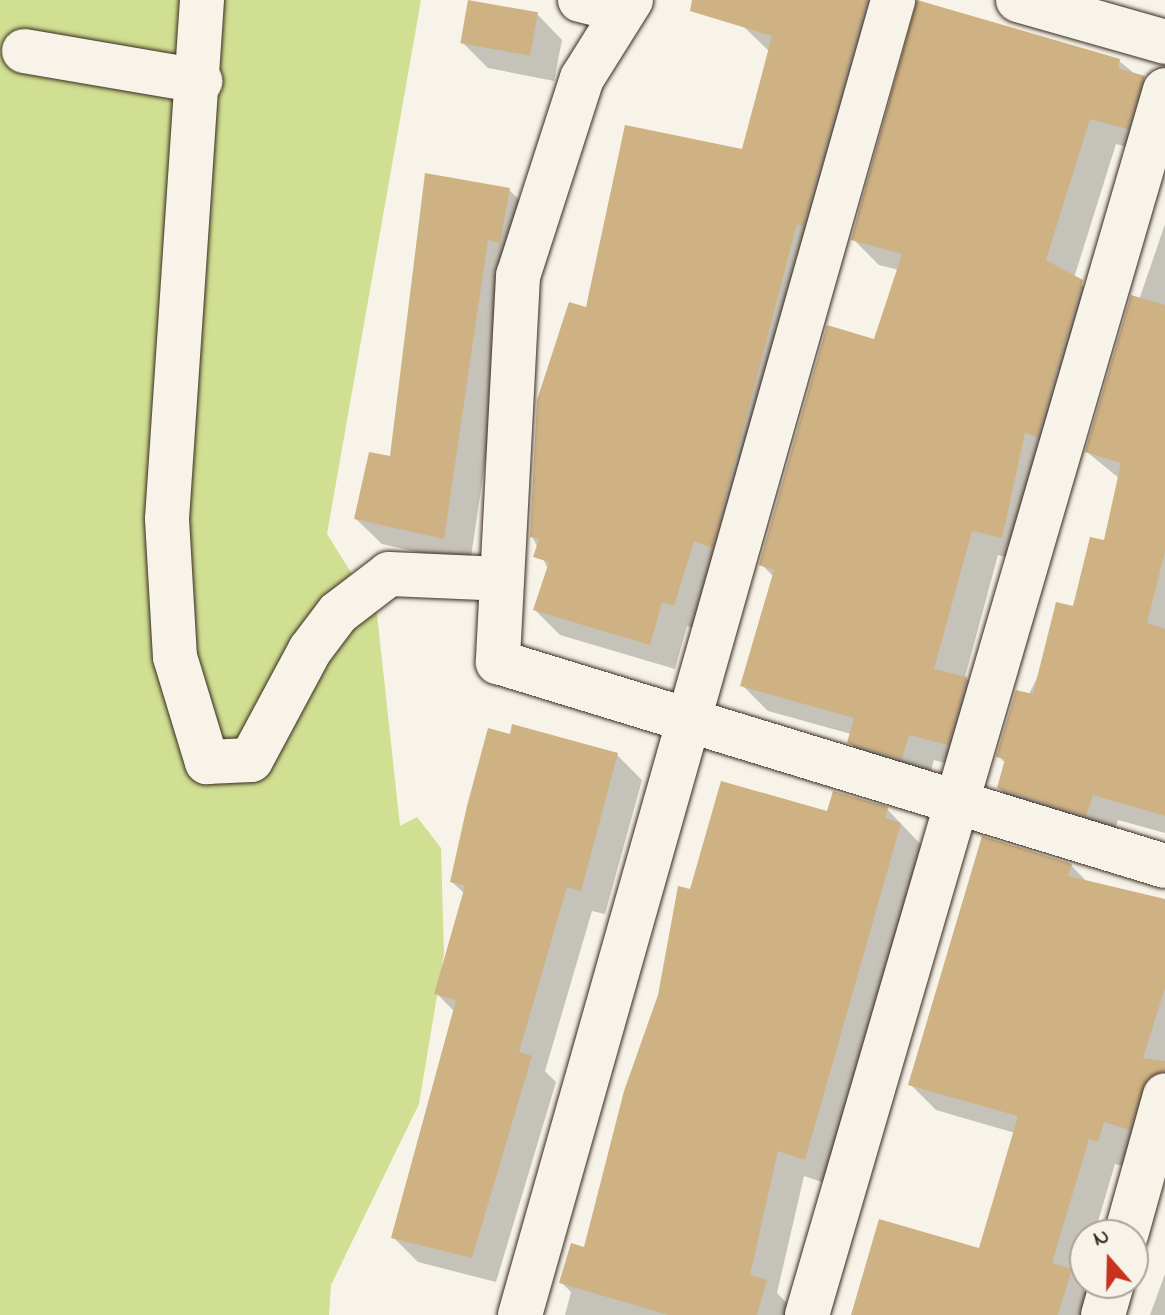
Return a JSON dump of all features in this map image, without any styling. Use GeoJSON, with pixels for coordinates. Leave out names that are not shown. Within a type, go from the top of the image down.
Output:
{"type":"FeatureCollection","features":[{"type":"Feature","properties":{"kind":"street"},"geometry":{"type":"LineString","coordinates":[[202,0],[200,81],[167,426],[167,519],[175,657],[207,762],[251,760],[338,613],[389,574],[502,579]]}},
{"type":"Feature","properties":{"kind":"street"},"geometry":{"type":"LineString","coordinates":[[580,0],[627,6],[582,78],[518,276],[498,662],[684,723],[1165,866]]}},
{"type":"Feature","properties":{"kind":"street"},"geometry":{"type":"LineString","coordinates":[[520,1315],[684,723],[893,0]]}},
{"type":"Feature","properties":{"kind":"street"},"geometry":{"type":"LineString","coordinates":[[1018,0],[1165,42]]}},
{"type":"Feature","properties":{"kind":"street"},"geometry":{"type":"LineString","coordinates":[[24,51],[200,81]]}},
{"type":"Feature","properties":{"kind":"street"},"geometry":{"type":"LineString","coordinates":[[807,1315],[951,802],[1165,90]]}},
{"type":"Feature","properties":{"kind":"street"},"geometry":{"type":"LineString","coordinates":[[1130,1219],[1165,1095]]}},
{"type":"Feature","properties":{"kind":"green space"},"geometry":{"type":"Polygon","coordinates":[[[0,0],[421,0],[327,534],[377,614],[400,826],[417,817],[441,848],[444,954],[419,1104],[331,1285],[329,1315],[0,1315],[0,0]]]}},
{"type":"Feature","properties":{"kind":"building"},"geometry":{"type":"Polygon","coordinates":[[[468,0],[538,12],[530,56],[460,43],[468,0]]]}},
{"type":"Feature","properties":{"kind":"building"},"geometry":{"type":"Polygon","coordinates":[[[692,0],[867,0],[803,226],[797,224],[712,548],[694,541],[674,606],[662,602],[650,645],[533,610],[549,562],[533,557],[539,539],[530,537],[537,400],[569,302],[586,307],[625,125],[742,149],[772,36],[690,11],[692,0]]]}},
{"type":"Feature","properties":{"kind":"building"},"geometry":{"type":"Polygon","coordinates":[[[917,0],[1120,59],[1118,68],[1145,76],[1127,129],[1090,119],[1046,260],[1083,280],[1037,437],[1025,433],[1002,538],[972,531],[934,669],[967,677],[948,745],[909,735],[902,759],[847,743],[854,718],[740,686],[774,570],[759,565],[827,325],[874,339],[902,254],[851,240],[917,0]]]}},
{"type":"Feature","properties":{"kind":"building"},"geometry":{"type":"Polygon","coordinates":[[[425,173],[510,188],[500,243],[488,240],[444,539],[354,519],[369,452],[390,456],[425,173]]]}},
{"type":"Feature","properties":{"kind":"building"},"geometry":{"type":"Polygon","coordinates":[[[1131,295],[1165,305],[1165,552],[1147,623],[1165,629],[1165,816],[1093,795],[1086,816],[997,788],[1005,759],[996,757],[1016,690],[1033,694],[1056,602],[1073,606],[1090,537],[1104,540],[1121,463],[1085,452],[1131,295]]]}},
{"type":"Feature","properties":{"kind":"building"},"geometry":{"type":"Polygon","coordinates":[[[512,724],[618,753],[581,891],[567,887],[519,1052],[532,1056],[472,1258],[391,1238],[456,1000],[434,994],[465,886],[450,882],[467,806],[488,728],[510,734],[512,724]]]}},
{"type":"Feature","properties":{"kind":"building"},"geometry":{"type":"Polygon","coordinates":[[[721,781],[827,811],[833,791],[888,807],[885,818],[901,823],[805,1160],[778,1151],[750,1275],[767,1280],[757,1315],[669,1315],[559,1283],[571,1243],[584,1247],[624,1091],[658,995],[678,886],[690,889],[721,781]]]}},
{"type":"Feature","properties":{"kind":"building"},"geometry":{"type":"Polygon","coordinates":[[[982,836],[1072,864],[1068,876],[1165,899],[1165,988],[1143,1058],[1165,1061],[1165,1071],[1147,1078],[1129,1130],[1104,1122],[1098,1142],[1089,1139],[1052,1263],[1069,1268],[1069,1279],[1058,1315],[851,1315],[879,1219],[979,1248],[1018,1116],[908,1085],[982,836]]]}}]}
